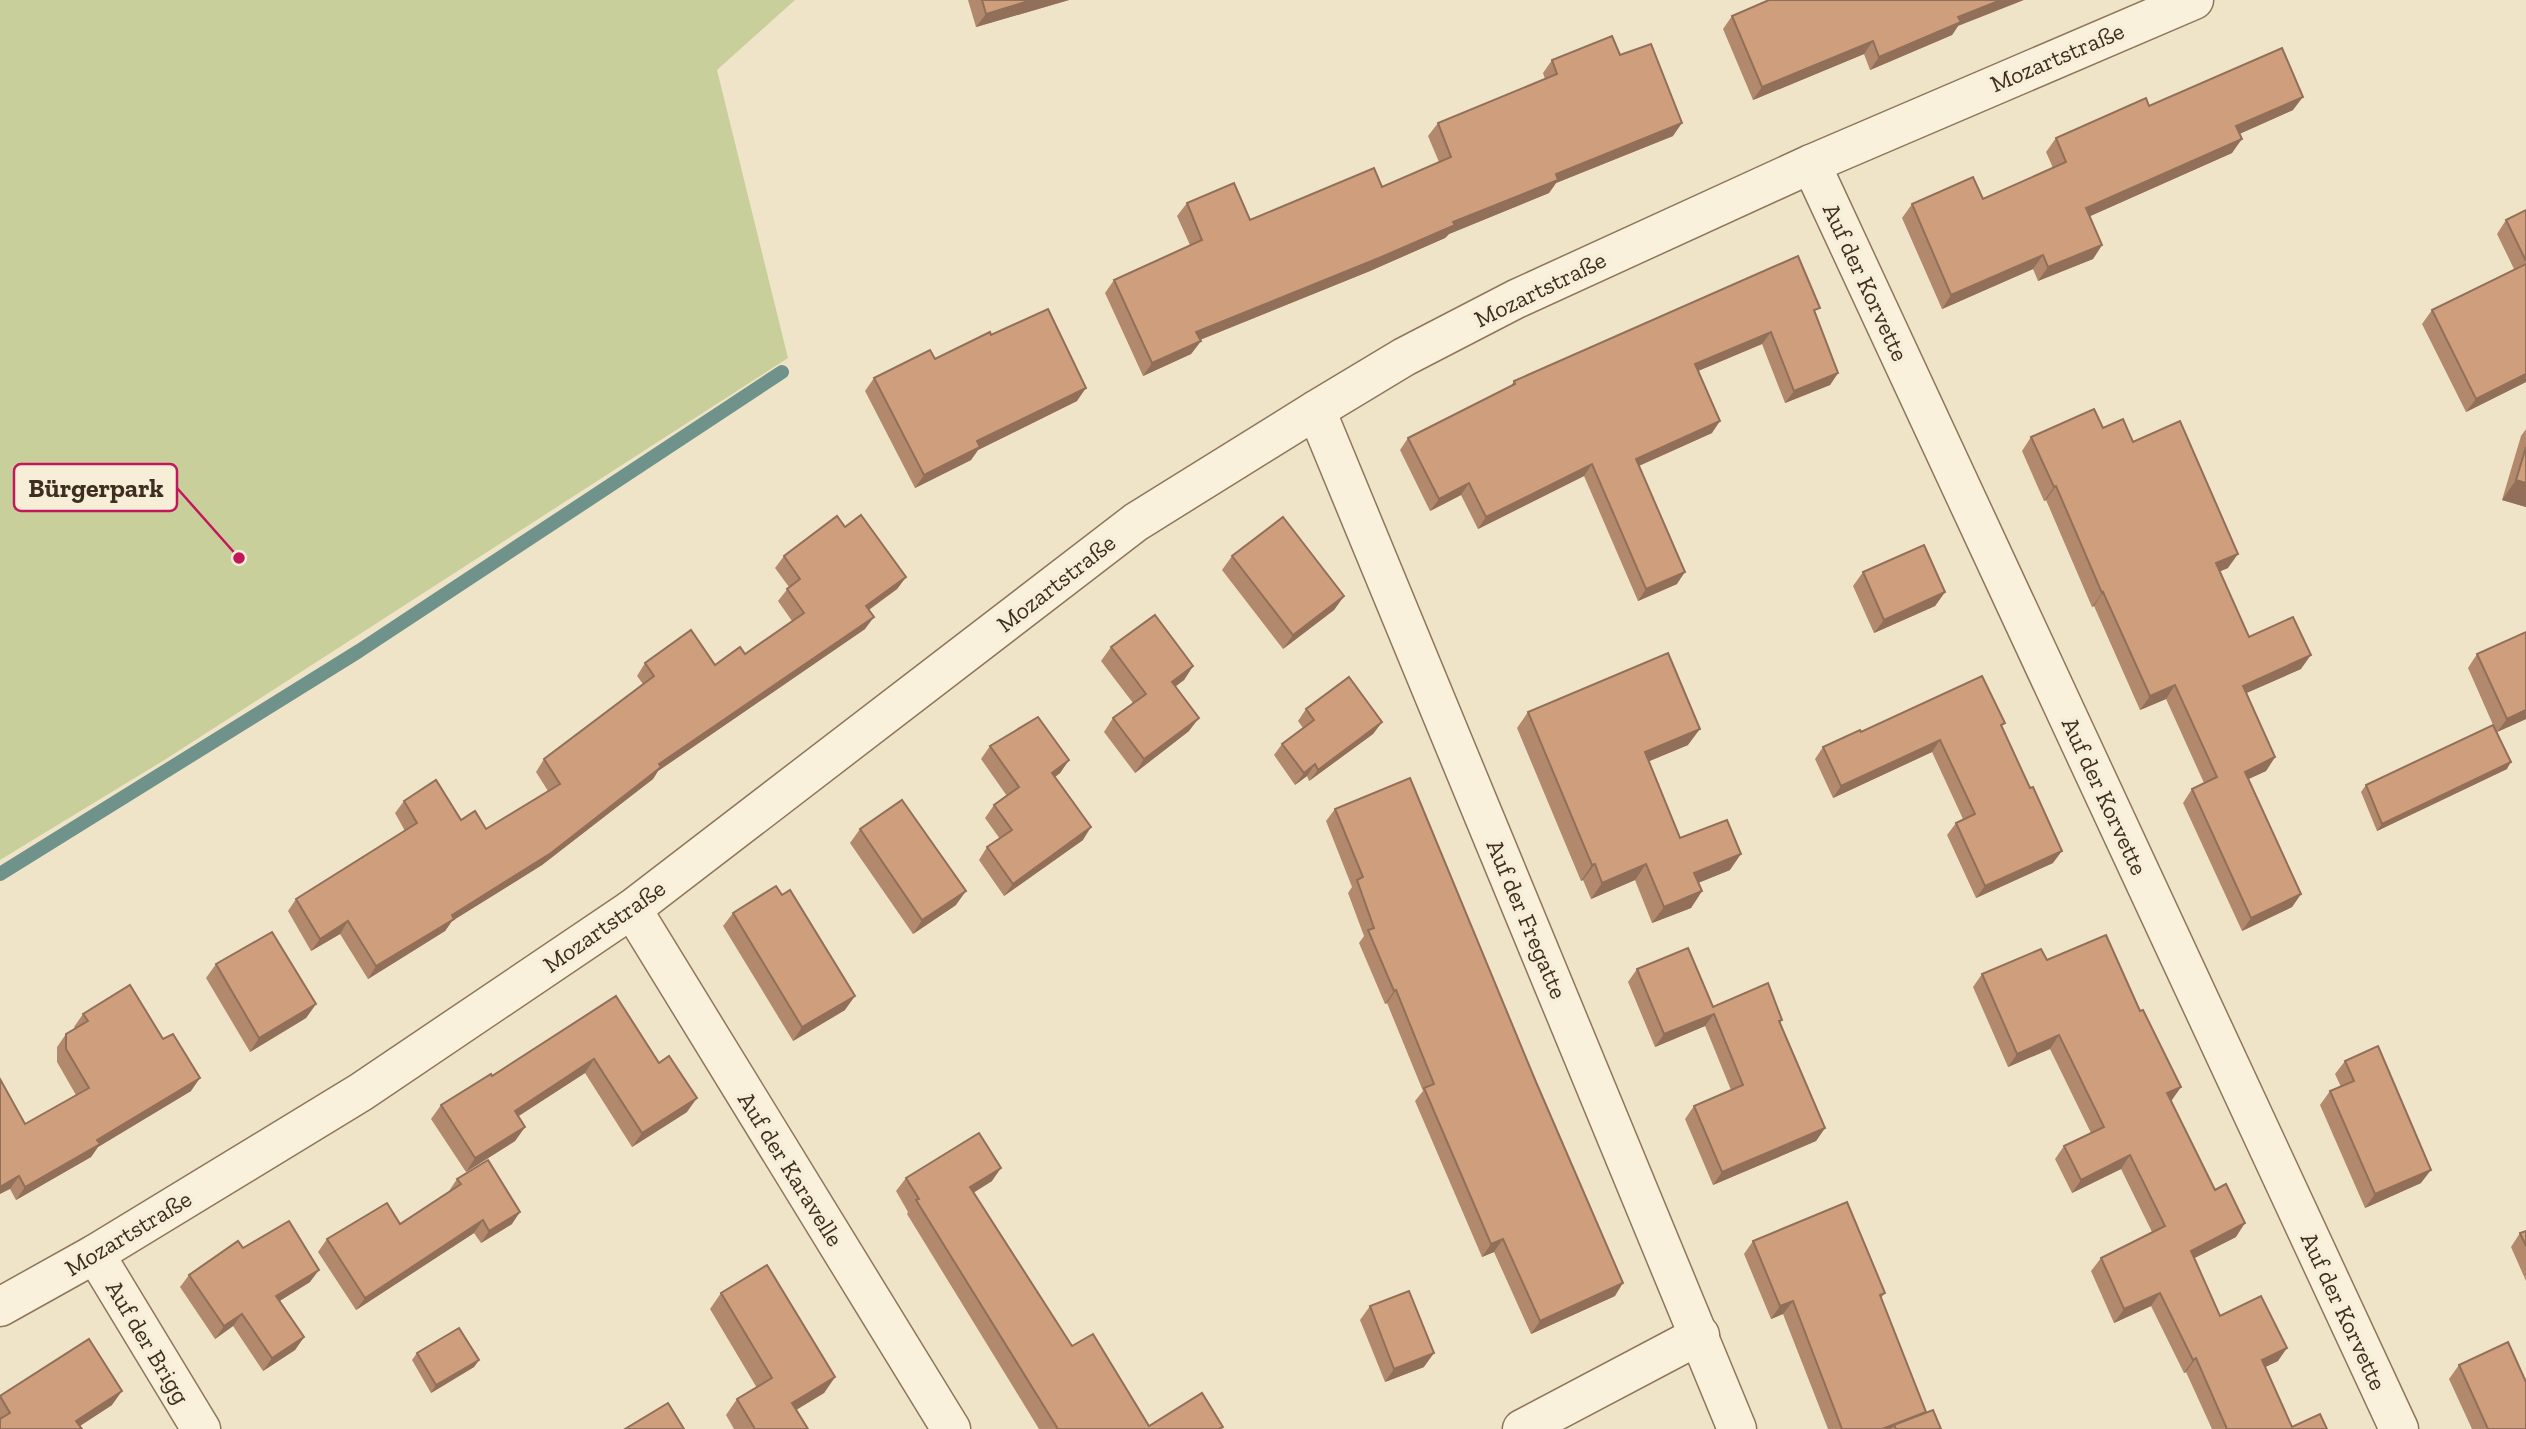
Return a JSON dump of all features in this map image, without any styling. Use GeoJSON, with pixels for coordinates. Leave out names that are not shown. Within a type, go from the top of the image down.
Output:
{"type":"FeatureCollection","features":[{"type":"Feature","properties":{"kind":"street","name":"Mozartstraße"},"geometry":{"type":"LineString","coordinates":[[0,1307],[95,1254],[361,1092],[632,909],[1136,522],[1404,357],[1516,299],[1811,164],[2193,0]]}},
{"type":"Feature","properties":{"kind":"street","name":"Auf der Korvette"},"geometry":{"type":"LineString","coordinates":[[1811,164],[2399,1429]]}},
{"type":"Feature","properties":{"kind":"street","name":"Auf der Fregatte"},"geometry":{"type":"LineString","coordinates":[[1316,410],[1737,1429]]}},
{"type":"Feature","properties":{"kind":"street","name":"Auf der Karavelle"},"geometry":{"type":"LineString","coordinates":[[632,909],[951,1429]]}},
{"type":"Feature","properties":{"kind":"street","name":"Auf der Brigg"},"geometry":{"type":"LineString","coordinates":[[95,1254],[201,1429]]}},
{"type":"Feature","properties":{"kind":"street"},"geometry":{"type":"LineString","coordinates":[[1522,1429],[1700,1335]]}},
{"type":"Feature","properties":{"kind":"green space"},"geometry":{"type":"Polygon","coordinates":[[[0,0],[795,0],[717,70],[788,358],[166,759],[0,860],[0,0]]]}},
{"type":"Feature","properties":{"kind":"building"},"geometry":{"type":"Polygon","coordinates":[[[982,0],[1032,0],[986,14],[982,0]]]}},
{"type":"Feature","properties":{"kind":"building"},"geometry":{"type":"Polygon","coordinates":[[[1769,0],[2001,0],[1958,17],[1961,22],[1879,57],[1873,41],[1762,87],[1732,16],[1769,0]]]}},
{"type":"Feature","properties":{"kind":"building"},"geometry":{"type":"Polygon","coordinates":[[[1612,36],[1620,55],[1651,44],[1682,123],[1556,174],[1558,180],[1453,222],[1455,225],[1379,258],[1196,332],[1201,341],[1152,363],[1114,280],[1202,240],[1187,203],[1234,183],[1250,220],[1374,168],[1382,187],[1451,157],[1438,123],[1557,74],[1552,60],[1612,36]]]}},
{"type":"Feature","properties":{"kind":"building"},"geometry":{"type":"Polygon","coordinates":[[[2282,48],[2303,97],[2236,126],[2242,139],[2086,208],[2102,245],[2048,267],[2043,255],[1951,295],[1912,204],[1973,177],[1983,199],[2066,162],[2056,138],[2146,98],[2149,106],[2282,48]]]}},
{"type":"Feature","properties":{"kind":"building"},"geometry":{"type":"Polygon","coordinates":[[[2526,210],[2526,261],[2506,220],[2526,210]]]}},
{"type":"Feature","properties":{"kind":"building"},"geometry":{"type":"Polygon","coordinates":[[[1798,256],[1820,308],[1814,310],[1838,373],[1794,391],[1771,332],[1695,364],[1720,421],[1636,459],[1685,572],[1646,589],[1592,464],[1486,517],[1469,483],[1439,499],[1408,438],[1515,384],[1514,381],[1798,256]]]}},
{"type":"Feature","properties":{"kind":"building"},"geometry":{"type":"Polygon","coordinates":[[[2526,264],[2526,374],[2476,399],[2432,310],[2526,264]]]}},
{"type":"Feature","properties":{"kind":"building"},"geometry":{"type":"Polygon","coordinates":[[[1048,309],[1086,388],[977,441],[980,447],[924,475],[874,378],[930,350],[935,359],[990,332],[991,335],[1048,309]]]}},
{"type":"Feature","properties":{"kind":"building"},"geometry":{"type":"Polygon","coordinates":[[[2094,409],[2103,428],[2123,419],[2133,442],[2180,421],[2238,554],[2216,563],[2249,637],[2293,617],[2311,655],[2243,686],[2275,757],[2245,772],[2301,894],[2251,918],[2192,789],[2217,777],[2175,685],[2150,696],[2056,486],[2054,487],[2031,437],[2094,409]]]}},
{"type":"Feature","properties":{"kind":"building"},"geometry":{"type":"Polygon","coordinates":[[[2526,447],[2526,483],[2516,480],[2526,447]]]}},
{"type":"Feature","properties":{"kind":"building"},"geometry":{"type":"Polygon","coordinates":[[[861,515],[906,577],[866,606],[874,617],[659,764],[661,767],[551,853],[452,915],[454,919],[376,966],[348,921],[320,939],[296,899],[417,823],[404,801],[436,780],[461,820],[475,811],[486,829],[560,784],[544,759],[654,676],[645,663],[691,630],[715,665],[740,647],[745,654],[804,613],[787,589],[800,579],[784,556],[837,516],[845,527],[861,515]]]}},
{"type":"Feature","properties":{"kind":"building"},"geometry":{"type":"Polygon","coordinates":[[[1283,517],[1344,596],[1293,635],[1232,556],[1283,517]]]}},
{"type":"Feature","properties":{"kind":"building"},"geometry":{"type":"Polygon","coordinates":[[[1924,545],[1945,592],[1884,620],[1863,572],[1924,545]]]}},
{"type":"Feature","properties":{"kind":"building"},"geometry":{"type":"Polygon","coordinates":[[[1155,615],[1193,666],[1172,682],[1199,718],[1144,759],[1113,718],[1146,694],[1111,647],[1155,615]]]}},
{"type":"Feature","properties":{"kind":"building"},"geometry":{"type":"Polygon","coordinates":[[[2526,632],[2526,710],[2507,719],[2477,654],[2526,632]]]}},
{"type":"Feature","properties":{"kind":"building"},"geometry":{"type":"Polygon","coordinates":[[[1668,653],[1700,729],[1645,752],[1680,838],[1727,820],[1741,854],[1694,873],[1702,891],[1664,907],[1646,864],[1602,883],[1528,712],[1668,653]]]}},
{"type":"Feature","properties":{"kind":"building"},"geometry":{"type":"Polygon","coordinates":[[[1982,676],[2005,723],[2001,725],[2062,851],[1985,886],[1956,823],[1975,814],[1940,740],[1841,786],[1823,747],[1982,676]]]}},
{"type":"Feature","properties":{"kind":"building"},"geometry":{"type":"Polygon","coordinates":[[[1349,677],[1382,722],[1318,770],[1315,764],[1304,773],[1282,744],[1314,720],[1306,709],[1349,677]]]}},
{"type":"Feature","properties":{"kind":"building"},"geometry":{"type":"Polygon","coordinates":[[[1038,717],[1069,760],[1052,773],[1091,827],[1013,884],[987,847],[1012,830],[994,805],[1019,787],[990,746],[1038,717]]]}},
{"type":"Feature","properties":{"kind":"building"},"geometry":{"type":"Polygon","coordinates":[[[2493,725],[2511,762],[2382,824],[2366,785],[2493,725]]]}},
{"type":"Feature","properties":{"kind":"building"},"geometry":{"type":"Polygon","coordinates":[[[1410,778],[1623,1283],[1540,1321],[1503,1239],[1491,1244],[1424,1088],[1434,1084],[1396,990],[1394,991],[1368,930],[1374,928],[1357,880],[1363,877],[1335,809],[1410,778]]]}},
{"type":"Feature","properties":{"kind":"building"},"geometry":{"type":"Polygon","coordinates":[[[902,800],[966,891],[922,920],[860,829],[902,800]]]}},
{"type":"Feature","properties":{"kind":"building"},"geometry":{"type":"Polygon","coordinates":[[[776,886],[782,895],[790,890],[855,996],[802,1027],[733,913],[776,886]]]}},
{"type":"Feature","properties":{"kind":"building"},"geometry":{"type":"Polygon","coordinates":[[[272,932],[316,1004],[259,1038],[216,964],[272,932]]]}},
{"type":"Feature","properties":{"kind":"building"},"geometry":{"type":"Polygon","coordinates":[[[2106,935],[2140,1011],[2143,1010],[2181,1087],[2167,1093],[2215,1190],[2226,1184],[2245,1223],[2191,1251],[2220,1316],[2261,1296],[2287,1348],[2262,1360],[2292,1427],[2320,1414],[2327,1429],[2227,1429],[2196,1358],[2193,1360],[2160,1293],[2124,1309],[2101,1258],[2165,1226],[2130,1155],[2081,1180],[2064,1146],[2104,1127],[2059,1035],[2017,1054],[1982,974],[2041,949],[2047,960],[2106,935]]]}},
{"type":"Feature","properties":{"kind":"building"},"geometry":{"type":"Polygon","coordinates":[[[1688,948],[1713,1007],[1768,983],[1782,1020],[1779,1021],[1825,1128],[1722,1172],[1694,1106],[1743,1085],[1714,1014],[1664,1034],[1637,969],[1688,948]]]}},
{"type":"Feature","properties":{"kind":"building"},"geometry":{"type":"Polygon","coordinates":[[[130,985],[163,1039],[173,1034],[200,1078],[97,1140],[100,1144],[25,1187],[19,1176],[0,1187],[0,1079],[25,1124],[89,1088],[66,1049],[66,1034],[88,1021],[83,1014],[130,985]]]}},
{"type":"Feature","properties":{"kind":"building"},"geometry":{"type":"Polygon","coordinates":[[[616,996],[659,1063],[669,1056],[697,1098],[642,1133],[594,1059],[515,1111],[525,1127],[475,1158],[441,1105],[491,1074],[492,1076],[616,996]]]}},
{"type":"Feature","properties":{"kind":"building"},"geometry":{"type":"Polygon","coordinates":[[[2378,1046],[2431,1170],[2375,1194],[2330,1091],[2354,1081],[2345,1061],[2378,1046]]]}},
{"type":"Feature","properties":{"kind":"building"},"geometry":{"type":"Polygon","coordinates":[[[979,1133],[1001,1168],[970,1187],[1072,1346],[1093,1334],[1149,1426],[1202,1393],[1223,1427],[1058,1429],[916,1200],[919,1199],[906,1178],[979,1133]]]}},
{"type":"Feature","properties":{"kind":"building"},"geometry":{"type":"Polygon","coordinates":[[[488,1160],[520,1212],[489,1231],[483,1220],[365,1298],[327,1239],[387,1203],[400,1224],[461,1184],[457,1179],[488,1160]]]}},
{"type":"Feature","properties":{"kind":"building"},"geometry":{"type":"Polygon","coordinates":[[[1847,1202],[1885,1293],[1880,1295],[1926,1412],[1882,1429],[1842,1429],[1793,1301],[1780,1306],[1753,1241],[1847,1202]]]}},
{"type":"Feature","properties":{"kind":"building"},"geometry":{"type":"Polygon","coordinates":[[[289,1221],[319,1270],[276,1296],[304,1337],[272,1358],[242,1314],[224,1326],[189,1275],[238,1241],[243,1248],[289,1221]]]}},
{"type":"Feature","properties":{"kind":"building"},"geometry":{"type":"Polygon","coordinates":[[[2526,1231],[2526,1246],[2520,1233],[2526,1231]]]}},
{"type":"Feature","properties":{"kind":"building"},"geometry":{"type":"Polygon","coordinates":[[[767,1265],[835,1377],[792,1403],[808,1429],[755,1429],[737,1399],[772,1378],[721,1293],[767,1265]]]}},
{"type":"Feature","properties":{"kind":"building"},"geometry":{"type":"Polygon","coordinates":[[[1409,1291],[1434,1353],[1394,1369],[1370,1306],[1409,1291]]]}},
{"type":"Feature","properties":{"kind":"building"},"geometry":{"type":"Polygon","coordinates":[[[459,1328],[479,1360],[436,1385],[417,1353],[459,1328]]]}},
{"type":"Feature","properties":{"kind":"building"},"geometry":{"type":"Polygon","coordinates":[[[89,1339],[122,1391],[76,1421],[82,1429],[0,1429],[0,1419],[10,1413],[0,1396],[89,1339]]]}},
{"type":"Feature","properties":{"kind":"building"},"geometry":{"type":"Polygon","coordinates":[[[2508,1342],[2526,1382],[2526,1429],[2488,1429],[2459,1365],[2508,1342]]]}},
{"type":"Feature","properties":{"kind":"building"},"geometry":{"type":"Polygon","coordinates":[[[668,1403],[684,1429],[625,1429],[668,1403]]]}},
{"type":"Feature","properties":{"kind":"building"},"geometry":{"type":"Polygon","coordinates":[[[1933,1410],[1941,1429],[1896,1429],[1894,1425],[1933,1410]]]}},
{"type":"Feature","properties":{"kind":"waterway"},"geometry":{"type":"LineString","coordinates":[[0,874],[359,651],[782,372]]}},
{"type":"Feature","properties":{"kind":"place","name":"Bürgerpark"},"geometry":{"type":"Point","coordinates":[239,558]}}]}
